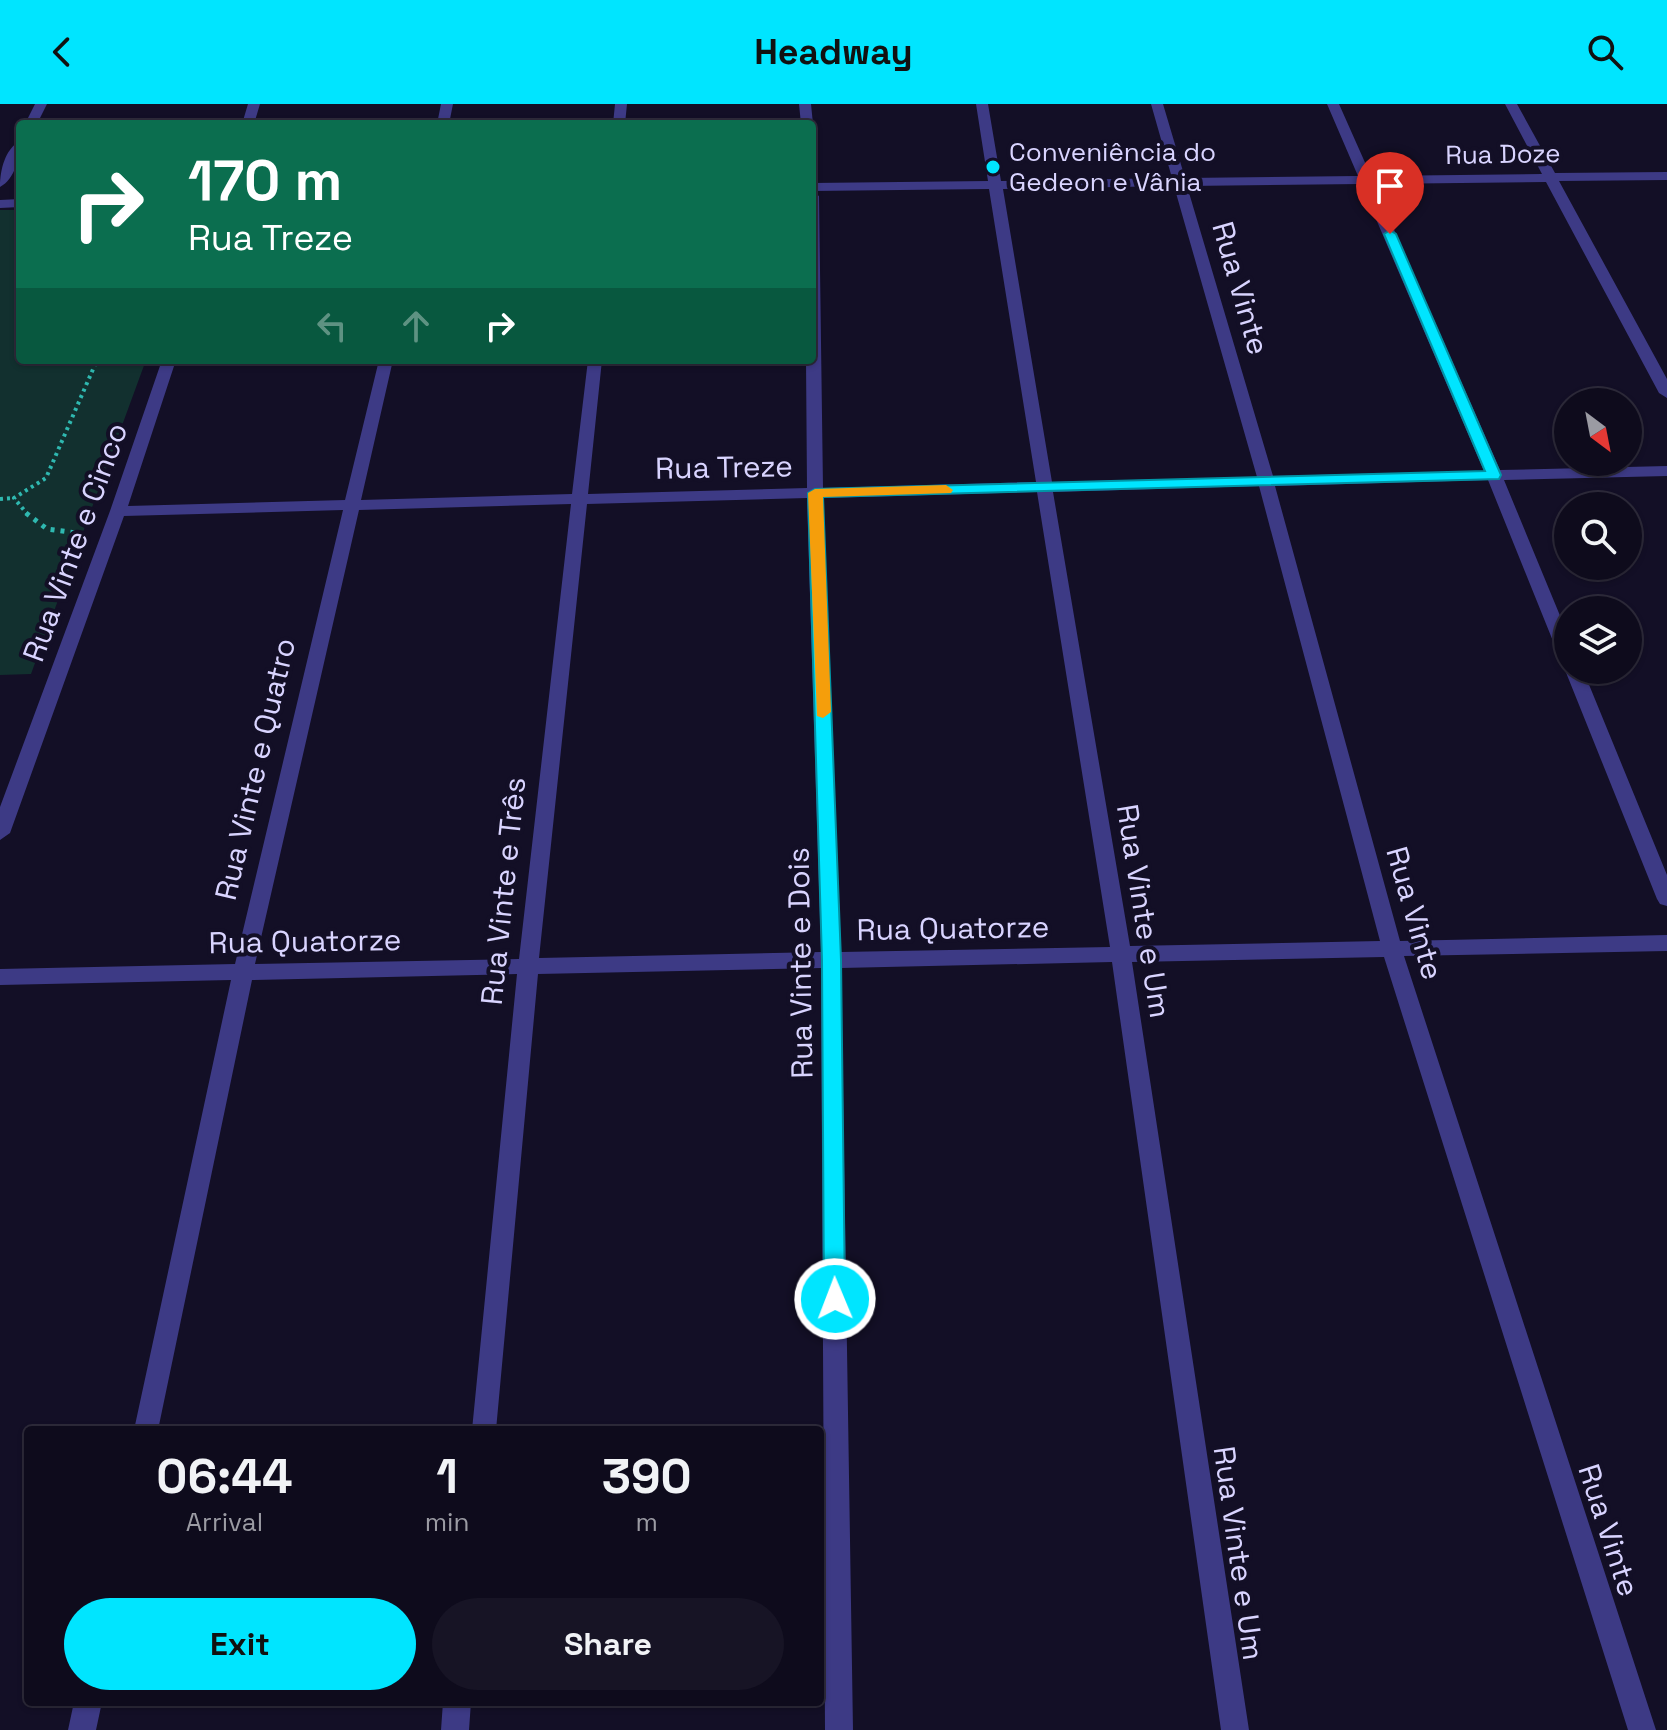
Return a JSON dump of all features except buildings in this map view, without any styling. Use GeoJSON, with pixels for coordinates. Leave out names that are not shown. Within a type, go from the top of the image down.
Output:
{"type":"FeatureCollection","features":[{"type":"Feature","properties":{"kind":"street","name":"Rua Vinte e Um"},"geometry":{"type":"LineString","coordinates":[[982,104],[1121,954],[1235,1730]]}},
{"type":"Feature","properties":{"kind":"street","name":"Rua Vinte"},"geometry":{"type":"LineString","coordinates":[[1157,104],[1266,481],[1392,949],[1642,1730]]}},
{"type":"Feature","properties":{"kind":"street"},"geometry":{"type":"LineString","coordinates":[[1333,104],[1494,475],[1554,622]]}},
{"type":"Feature","properties":{"kind":"street"},"geometry":{"type":"LineString","coordinates":[[1511,104],[1667,393]]}},
{"type":"Feature","properties":{"kind":"street"},"geometry":{"type":"LineString","coordinates":[[0,183],[16,153]]}},
{"type":"Feature","properties":{"kind":"street","name":"Rua Doze"},"geometry":{"type":"LineString","coordinates":[[816,187],[1667,176]]}},
{"type":"Feature","properties":{"kind":"street","name":"Rua Vinte e Cinco"},"geometry":{"type":"LineString","coordinates":[[0,833],[110,534],[168,364]]}},
{"type":"Feature","properties":{"kind":"street","name":"Rua Vinte e Quatro"},"geometry":{"type":"LineString","coordinates":[[147,1426],[243,972],[385,364]]}},
{"type":"Feature","properties":{"kind":"street","name":"Rua Vinte e Três"},"geometry":{"type":"LineString","coordinates":[[484,1426],[528,966],[595,364]]}},
{"type":"Feature","properties":{"kind":"street","name":"Rua Vinte e Dois"},"geometry":{"type":"LineString","coordinates":[[814,364],[815,493],[831,960],[839,1730]]}},
{"type":"Feature","properties":{"kind":"street","name":"Rua Treze"},"geometry":{"type":"LineString","coordinates":[[118,511],[1667,471]]}},
{"type":"Feature","properties":{"kind":"street"},"geometry":{"type":"LineString","coordinates":[[1580,684],[1667,899]]}},
{"type":"Feature","properties":{"kind":"street","name":"Rua Quatorze"},"geometry":{"type":"LineString","coordinates":[[0,977],[1667,943]]}},
{"type":"Feature","properties":{"kind":"street"},"geometry":{"type":"LineString","coordinates":[[82,1730],[87,1706]]}},
{"type":"Feature","properties":{"kind":"street"},"geometry":{"type":"LineString","coordinates":[[455,1730],[457,1706]]}},
{"type":"Feature","properties":{"kind":"path"},"geometry":{"type":"LineString","coordinates":[[0,499],[14,498],[46,478],[95,364]]}},
{"type":"Feature","properties":{"kind":"path"},"geometry":{"type":"LineString","coordinates":[[14,498],[36,526],[56,533],[110,534]]}},
{"type":"Feature","properties":{"kind":"green space"},"geometry":{"type":"Polygon","coordinates":[[[0,210],[16,210],[16,364],[145,364],[31,674],[0,675],[0,210]]]}},
{"type":"Feature","properties":{"kind":"slow traffic"},"geometry":{"type":"LineString","coordinates":[[823,712],[815,493],[946,490]]}},
{"type":"Feature","properties":{"kind":"place","name":"Conveniência do Gedeon e Vânia"},"geometry":{"type":"Point","coordinates":[993,167]}},
{"type":"Feature","properties":{"kind":"route"},"geometry":{"type":"LineString","coordinates":[[835,1299],[831,960],[815,493],[1494,475],[1390,234]]}}]}
